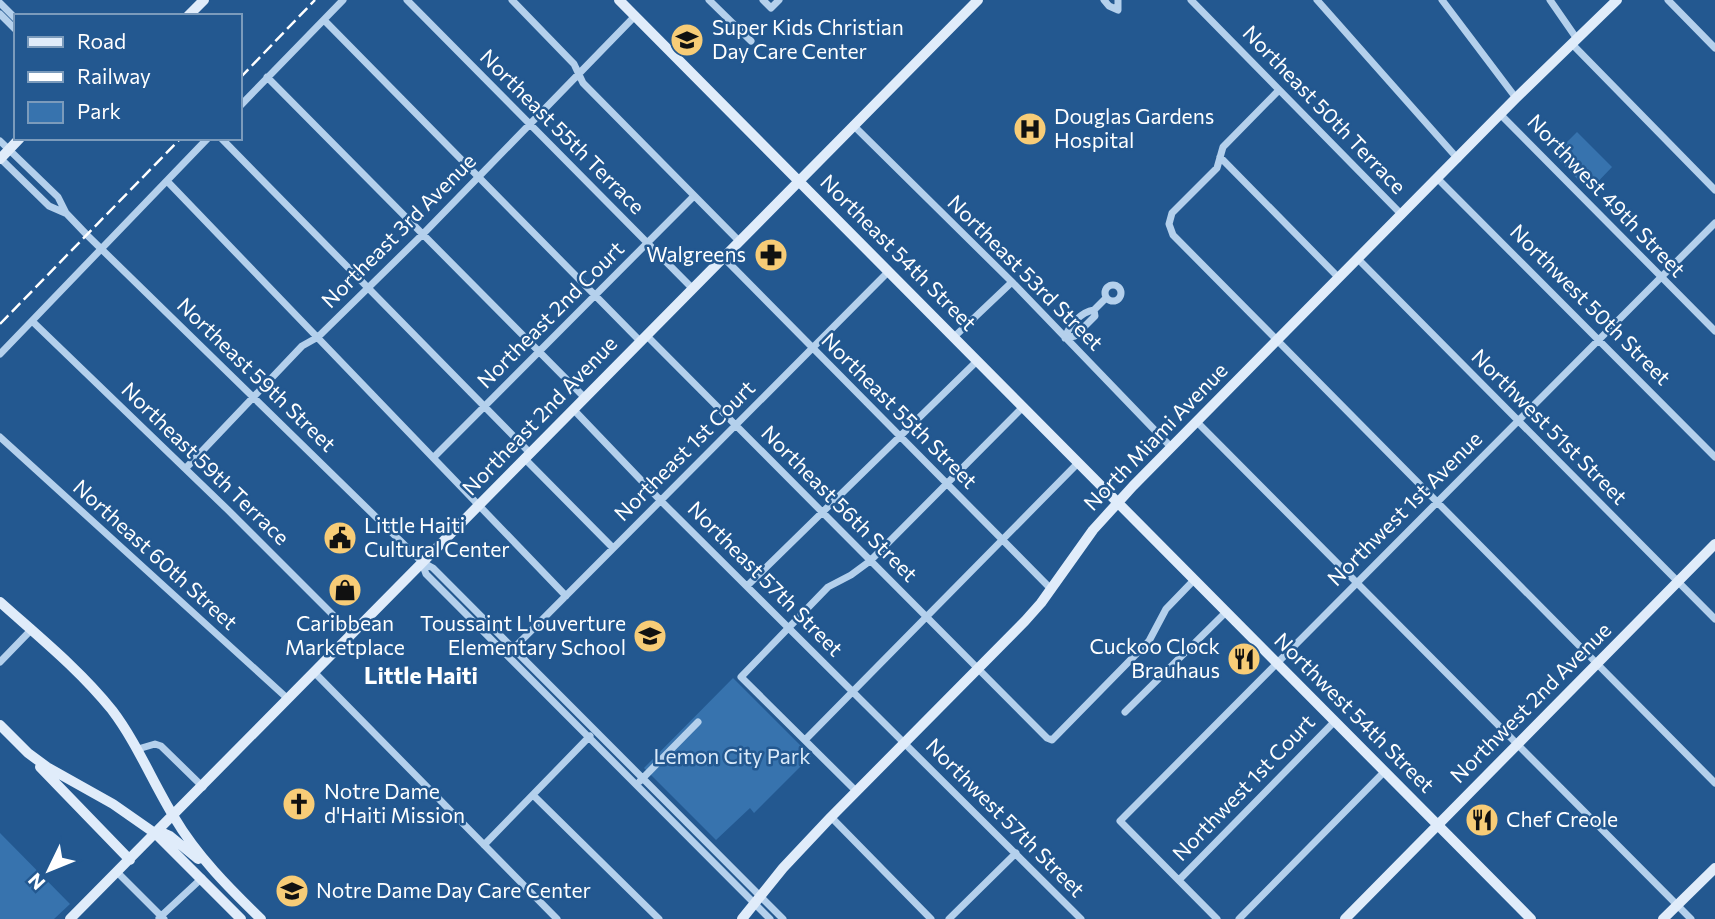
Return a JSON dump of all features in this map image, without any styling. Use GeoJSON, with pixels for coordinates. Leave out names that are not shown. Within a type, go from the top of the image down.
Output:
{"type":"FeatureCollection","features":[{"type":"Feature","properties":{"kind":"main road"},"geometry":{"type":"LineString","coordinates":[[190,14],[204,0]]}},
{"type":"Feature","properties":{"kind":"main road","name":"Northeast 54th Street"},"geometry":{"type":"LineString","coordinates":[[619,0],[1148,534]]}},
{"type":"Feature","properties":{"kind":"main road","name":"Northeast 2nd Avenue"},"geometry":{"type":"LineString","coordinates":[[76,917],[117,872],[584,397],[978,0]]}},
{"type":"Feature","properties":{"kind":"main road","name":"North Miami Avenue"},"geometry":{"type":"LineString","coordinates":[[742,919],[783,868],[831,817],[1026,621],[1117,502],[1516,98],[1617,0]]}},
{"type":"Feature","properties":{"kind":"main road"},"geometry":{"type":"LineString","coordinates":[[0,159],[18,140]]}},
{"type":"Feature","properties":{"kind":"main road","name":"Northwest 54th Street"},"geometry":{"type":"LineString","coordinates":[[1148,534],[1531,919]]}},
{"type":"Feature","properties":{"kind":"main road","name":"Northwest 2nd Avenue"},"geometry":{"type":"LineString","coordinates":[[1345,919],[1715,544]]}},
{"type":"Feature","properties":{"kind":"main road"},"geometry":{"type":"LineString","coordinates":[[0,602],[111,709],[138,749],[173,816],[191,843],[261,919]]}},
{"type":"Feature","properties":{"kind":"main road"},"geometry":{"type":"LineString","coordinates":[[0,725],[130,860]]}},
{"type":"Feature","properties":{"kind":"main road"},"geometry":{"type":"LineString","coordinates":[[28,753],[56,773],[113,804],[156,834],[202,878],[238,918]]}},
{"type":"Feature","properties":{"kind":"main road"},"geometry":{"type":"LineString","coordinates":[[156,834],[161,832],[170,836],[219,876]]}},
{"type":"Feature","properties":{"kind":"main road"},"geometry":{"type":"LineString","coordinates":[[1663,919],[1715,868]]}},
{"type":"Feature","properties":{"kind":"street"},"geometry":{"type":"LineString","coordinates":[[242,104],[343,0]]}},
{"type":"Feature","properties":{"kind":"street","name":"Northeast 55th Terrace"},"geometry":{"type":"LineString","coordinates":[[407,0],[692,288]]}},
{"type":"Feature","properties":{"kind":"street"},"geometry":{"type":"LineString","coordinates":[[512,0],[574,64],[583,83],[738,242]]}},
{"type":"Feature","properties":{"kind":"street"},"geometry":{"type":"LineString","coordinates":[[709,0],[751,41]]}},
{"type":"Feature","properties":{"kind":"street"},"geometry":{"type":"LineString","coordinates":[[763,0],[771,8],[779,0]]}},
{"type":"Feature","properties":{"kind":"street"},"geometry":{"type":"LineString","coordinates":[[1104,0],[1118,10],[1118,0]]}},
{"type":"Feature","properties":{"kind":"street","name":"Northeast 50th Terrace"},"geometry":{"type":"LineString","coordinates":[[1191,0],[1402,215]]}},
{"type":"Feature","properties":{"kind":"street"},"geometry":{"type":"LineString","coordinates":[[1317,0],[1458,159]]}},
{"type":"Feature","properties":{"kind":"street"},"geometry":{"type":"LineString","coordinates":[[1442,0],[1516,98]]}},
{"type":"Feature","properties":{"kind":"street"},"geometry":{"type":"LineString","coordinates":[[1550,0],[1575,41],[1715,191]]}},
{"type":"Feature","properties":{"kind":"street"},"geometry":{"type":"LineString","coordinates":[[1668,0],[1715,48]]}},
{"type":"Feature","properties":{"kind":"street"},"geometry":{"type":"LineString","coordinates":[[0,3],[14,17]]}},
{"type":"Feature","properties":{"kind":"street"},"geometry":{"type":"LineString","coordinates":[[0,15],[14,28]]}},
{"type":"Feature","properties":{"kind":"street","name":"Northeast 3rd Avenue"},"geometry":{"type":"LineString","coordinates":[[186,468],[302,346],[318,337],[424,233],[635,16]]}},
{"type":"Feature","properties":{"kind":"street","name":"Northeast 56th Street"},"geometry":{"type":"LineString","coordinates":[[324,20],[596,296],[735,424],[1047,738],[1052,740],[1149,641],[1166,609],[1194,580]]}},
{"type":"Feature","properties":{"kind":"street"},"geometry":{"type":"LineString","coordinates":[[267,77],[584,397]]}},
{"type":"Feature","properties":{"kind":"street"},"geometry":{"type":"LineString","coordinates":[[1279,90],[1223,147],[1217,168],[1172,214],[1169,224],[1173,235],[1715,783]]}},
{"type":"Feature","properties":{"kind":"street","name":"Northwest 49th Street"},"geometry":{"type":"LineString","coordinates":[[1502,114],[1715,331]]}},
{"type":"Feature","properties":{"kind":"street","name":"Northeast 53rd Street"},"geometry":{"type":"LineString","coordinates":[[853,125],[1012,282],[1171,447]]}},
{"type":"Feature","properties":{"kind":"street"},"geometry":{"type":"LineString","coordinates":[[0,354],[206,140]]}},
{"type":"Feature","properties":{"kind":"street"},"geometry":{"type":"LineString","coordinates":[[223,140],[485,407],[614,548]]}},
{"type":"Feature","properties":{"kind":"street","name":"Northeast 59th Street"},"geometry":{"type":"LineString","coordinates":[[0,141],[58,197],[66,214]]}},
{"type":"Feature","properties":{"kind":"street"},"geometry":{"type":"LineString","coordinates":[[1220,157],[1339,278]]}},
{"type":"Feature","properties":{"kind":"street","name":"Northeast 59th Street"},"geometry":{"type":"LineString","coordinates":[[0,159],[49,206],[66,214],[422,562],[433,568],[643,778],[757,900]]}},
{"type":"Feature","properties":{"kind":"street","name":"Northwest 50th Street"},"geometry":{"type":"LineString","coordinates":[[1438,179],[1715,457]]}},
{"type":"Feature","properties":{"kind":"street"},"geometry":{"type":"LineString","coordinates":[[167,181],[566,596]]}},
{"type":"Feature","properties":{"kind":"street","name":"Northeast 2nd Court"},"geometry":{"type":"LineString","coordinates":[[434,457],[693,197]]}},
{"type":"Feature","properties":{"kind":"street","name":"Northwest 1st Avenue"},"geometry":{"type":"LineString","coordinates":[[1179,880],[1120,821],[1715,223]]}},
{"type":"Feature","properties":{"kind":"street","name":"Northeast 55th Street"},"geometry":{"type":"LineString","coordinates":[[723,257],[1051,589]]}},
{"type":"Feature","properties":{"kind":"street","name":"Northwest 51st Street"},"geometry":{"type":"LineString","coordinates":[[1358,259],[1715,620]]}},
{"type":"Feature","properties":{"kind":"street","name":"Northeast 1st Court"},"geometry":{"type":"LineString","coordinates":[[507,655],[889,271]]}},
{"type":"Feature","properties":{"kind":"street"},"geometry":{"type":"LineString","coordinates":[[954,337],[1012,282]]}},
{"type":"Feature","properties":{"kind":"street"},"geometry":{"type":"LineString","coordinates":[[1065,338],[1076,336],[1095,317],[1094,310],[1106,298]]}},
{"type":"Feature","properties":{"kind":"street","name":"Northeast 59th Terrace"},"geometry":{"type":"LineString","coordinates":[[32,321],[186,468],[352,634]]}},
{"type":"Feature","properties":{"kind":"street"},"geometry":{"type":"LineString","coordinates":[[747,586],[977,360]]}},
{"type":"Feature","properties":{"kind":"street"},"geometry":{"type":"LineString","coordinates":[[856,791],[741,677],[828,587],[870,561],[1023,407]]}},
{"type":"Feature","properties":{"kind":"street","name":"Northeast 57th Street"},"geometry":{"type":"LineString","coordinates":[[573,409],[661,501],[904,742]]}},
{"type":"Feature","properties":{"kind":"street"},"geometry":{"type":"LineString","coordinates":[[1196,421],[1691,919]]}},
{"type":"Feature","properties":{"kind":"street","name":"Northeast 60th Street"},"geometry":{"type":"LineString","coordinates":[[0,437],[288,699]]}},
{"type":"Feature","properties":{"kind":"street"},"geometry":{"type":"LineString","coordinates":[[805,740],[1078,463]]}},
{"type":"Feature","properties":{"kind":"street","name":"Northeast 59th Street"},"geometry":{"type":"LineString","coordinates":[[422,562],[426,574],[636,785],[757,900]]}},
{"type":"Feature","properties":{"kind":"street"},"geometry":{"type":"LineString","coordinates":[[1125,712],[1226,611]]}},
{"type":"Feature","properties":{"kind":"street"},"geometry":{"type":"LineString","coordinates":[[0,662],[31,630]]}},
{"type":"Feature","properties":{"kind":"street"},"geometry":{"type":"LineString","coordinates":[[314,672],[557,919]]}},
{"type":"Feature","properties":{"kind":"street","name":"Northwest 1st Court"},"geometry":{"type":"LineString","coordinates":[[1179,880],[1335,721]]}},
{"type":"Feature","properties":{"kind":"street"},"geometry":{"type":"LineString","coordinates":[[636,785],[698,722]]}},
{"type":"Feature","properties":{"kind":"street"},"geometry":{"type":"LineString","coordinates":[[484,845],[596,731]]}},
{"type":"Feature","properties":{"kind":"street","name":"Northwest 57th Street"},"geometry":{"type":"LineString","coordinates":[[904,742],[1081,919]]}},
{"type":"Feature","properties":{"kind":"street"},"geometry":{"type":"LineString","coordinates":[[138,749],[155,744],[161,746],[203,787]]}},
{"type":"Feature","properties":{"kind":"street"},"geometry":{"type":"LineString","coordinates":[[1239,919],[1385,771]]}},
{"type":"Feature","properties":{"kind":"street"},"geometry":{"type":"LineString","coordinates":[[533,794],[659,919]]}},
{"type":"Feature","properties":{"kind":"street"},"geometry":{"type":"LineString","coordinates":[[831,817],[931,919]]}},
{"type":"Feature","properties":{"kind":"street"},"geometry":{"type":"LineString","coordinates":[[949,919],[1016,853]]}},
{"type":"Feature","properties":{"kind":"street"},"geometry":{"type":"LineString","coordinates":[[117,872],[161,918],[202,878]]}},
{"type":"Feature","properties":{"kind":"street"},"geometry":{"type":"LineString","coordinates":[[1179,880],[1217,919]]}},
{"type":"Feature","properties":{"kind":"street"},"geometry":{"type":"LineString","coordinates":[[757,900],[770,919]]}},
{"type":"Feature","properties":{"kind":"street"},"geometry":{"type":"LineString","coordinates":[[757,900],[783,919]]}},
{"type":"Feature","properties":{"kind":"green space"},"geometry":{"type":"Polygon","coordinates":[[[1577,132],[1612,167],[1589,191],[1554,155],[1577,132]]]}},
{"type":"Feature","properties":{"kind":"green space","name":"Lemon City Park"},"geometry":{"type":"Polygon","coordinates":[[[733,678],[811,756],[754,813],[750,808],[716,840],[644,768],[733,678]]]}},
{"type":"Feature","properties":{"kind":"green space"},"geometry":{"type":"Polygon","coordinates":[[[0,833],[70,904],[54,919],[0,919],[0,833]]]}},
{"type":"Feature","properties":{"kind":"railway"},"geometry":{"type":"LineString","coordinates":[[242,76],[315,0]]}},
{"type":"Feature","properties":{"kind":"railway"},"geometry":{"type":"LineString","coordinates":[[0,324],[179,140]]}},
{"type":"Feature","properties":{"kind":"place","name":"Super Kids Christian Day Care Center"},"geometry":{"type":"Point","coordinates":[687,40]}},
{"type":"Feature","properties":{"kind":"place","name":"Douglas Gardens Hospital"},"geometry":{"type":"Point","coordinates":[1030,129]}},
{"type":"Feature","properties":{"kind":"place","name":"Walgreens"},"geometry":{"type":"Point","coordinates":[771,255]}},
{"type":"Feature","properties":{"kind":"place","name":"Little Haiti Cultural Center"},"geometry":{"type":"Point","coordinates":[340,538]}},
{"type":"Feature","properties":{"kind":"place","name":"Caribbean Marketplace"},"geometry":{"type":"Point","coordinates":[345,590]}},
{"type":"Feature","properties":{"kind":"place","name":"Toussaint L'ouverture Elementary School"},"geometry":{"type":"Point","coordinates":[650,636]}},
{"type":"Feature","properties":{"kind":"place","name":"Cuckoo Clock Brauhaus"},"geometry":{"type":"Point","coordinates":[1244,659]}},
{"type":"Feature","properties":{"kind":"place","name":"Notre Dame d'Haiti Mission"},"geometry":{"type":"Point","coordinates":[299,804]}},
{"type":"Feature","properties":{"kind":"place","name":"Chef Creole"},"geometry":{"type":"Point","coordinates":[1482,820]}},
{"type":"Feature","properties":{"kind":"place","name":"Notre Dame Day Care Center"},"geometry":{"type":"Point","coordinates":[292,891]}},
{"type":"Feature","properties":{"kind":"district","name":"Little Haiti"},"geometry":{"type":"Point","coordinates":[421,676]}}]}
